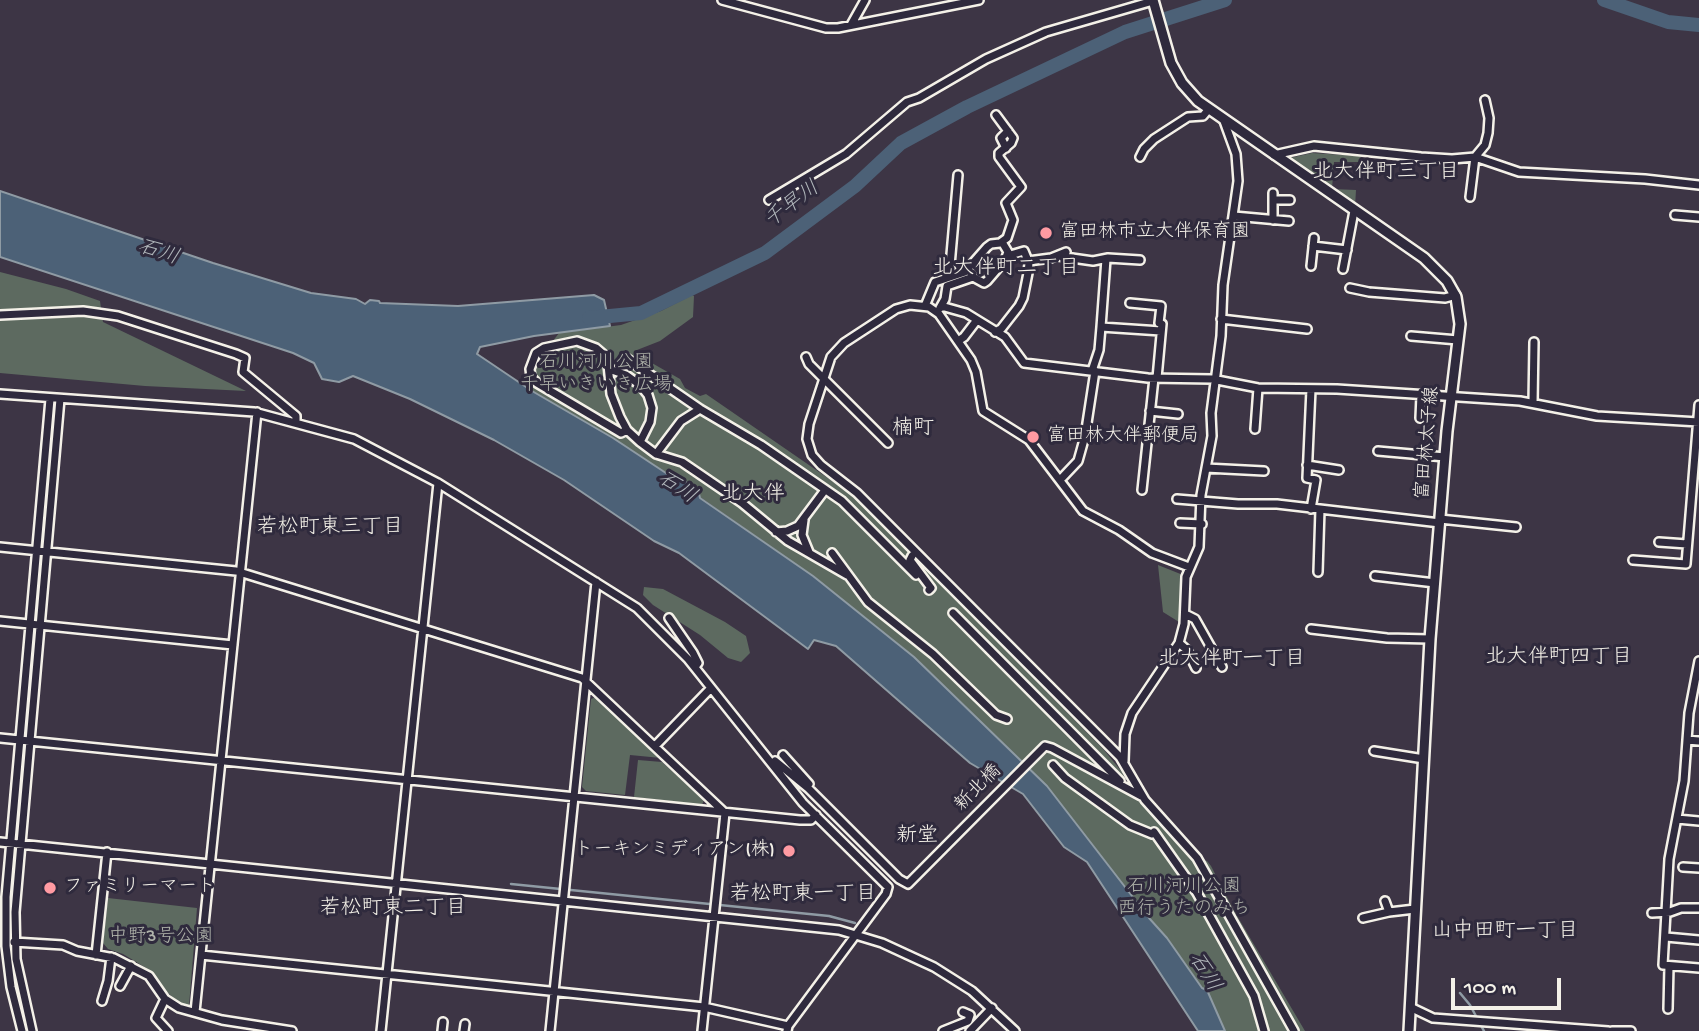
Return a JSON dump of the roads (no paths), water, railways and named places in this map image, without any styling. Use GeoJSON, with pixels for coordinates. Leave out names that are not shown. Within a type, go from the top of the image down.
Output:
{"type":"FeatureCollection","features":[{"type":"Feature","properties":{"kind":"main road"},"geometry":{"type":"LineString","coordinates":[[1154,2],[1164,42],[1178,77],[1191,95],[1224,121],[1431,264],[1456,295]]}},
{"type":"Feature","properties":{"kind":"main road","name":"富田林太子線"},"geometry":{"type":"LineString","coordinates":[[1409,1031],[1430,639],[1460,317],[1456,295]]}},
{"type":"Feature","properties":{"kind":"street"},"geometry":{"type":"LineString","coordinates":[[722,0],[826,28],[979,0]]}},
{"type":"Feature","properties":{"kind":"street"},"geometry":{"type":"LineString","coordinates":[[851,25],[865,0]]}},
{"type":"Feature","properties":{"kind":"street"},"geometry":{"type":"LineString","coordinates":[[769,200],[846,154],[907,102],[919,98],[986,60],[1046,32],[1154,2]]}},
{"type":"Feature","properties":{"kind":"street"},"geometry":{"type":"LineString","coordinates":[[1470,197],[1475,157],[1485,145],[1488,133],[1489,118],[1485,100]]}},
{"type":"Feature","properties":{"kind":"street"},"geometry":{"type":"LineString","coordinates":[[1140,157],[1154,139],[1188,117],[1203,116],[1209,110]]}},
{"type":"Feature","properties":{"kind":"street"},"geometry":{"type":"LineString","coordinates":[[925,306],[935,282],[965,272],[991,244],[1007,238],[1013,220],[1006,203],[1021,187],[999,157],[999,153],[1013,138],[996,115]]}},
{"type":"Feature","properties":{"kind":"street"},"geometry":{"type":"LineString","coordinates":[[1124,762],[1125,734],[1132,713],[1179,643],[1185,614],[1185,584],[1199,548],[1201,500],[1212,436],[1223,285],[1238,173],[1236,154],[1224,121]]}},
{"type":"Feature","properties":{"kind":"street"},"geometry":{"type":"LineString","coordinates":[[1274,155],[1314,146],[1421,157],[1475,157],[1519,172],[1699,185]]}},
{"type":"Feature","properties":{"kind":"street"},"geometry":{"type":"LineString","coordinates":[[950,277],[958,175]]}},
{"type":"Feature","properties":{"kind":"street"},"geometry":{"type":"LineString","coordinates":[[1273,220],[1273,196],[1290,200]]}},
{"type":"Feature","properties":{"kind":"street"},"geometry":{"type":"LineString","coordinates":[[1343,269],[1354,211]]}},
{"type":"Feature","properties":{"kind":"street"},"geometry":{"type":"LineString","coordinates":[[1675,215],[1699,217]]}},
{"type":"Feature","properties":{"kind":"street"},"geometry":{"type":"LineString","coordinates":[[1234,216],[1289,221]]}},
{"type":"Feature","properties":{"kind":"street"},"geometry":{"type":"LineString","coordinates":[[1002,242],[1008,252],[1007,256]]}},
{"type":"Feature","properties":{"kind":"street"},"geometry":{"type":"LineString","coordinates":[[1311,267],[1314,242],[1347,250]]}},
{"type":"Feature","properties":{"kind":"street"},"geometry":{"type":"LineString","coordinates":[[995,332],[1023,298],[1028,273],[1028,261],[1024,251],[1007,256],[984,283],[973,277],[947,286],[939,309],[974,368],[983,411],[1029,440],[1083,512],[1119,530],[1152,553],[1189,568]]}},
{"type":"Feature","properties":{"kind":"street"},"geometry":{"type":"LineString","coordinates":[[1028,261],[1040,261],[1062,254],[1093,261],[1140,260]]}},
{"type":"Feature","properties":{"kind":"street"},"geometry":{"type":"LineString","coordinates":[[1060,480],[1074,467],[1080,453],[1099,350],[1106,259]]}},
{"type":"Feature","properties":{"kind":"street"},"geometry":{"type":"LineString","coordinates":[[1350,288],[1445,298],[1456,295]]}},
{"type":"Feature","properties":{"kind":"street"},"geometry":{"type":"LineString","coordinates":[[1130,303],[1161,306],[1161,331],[1142,490]]}},
{"type":"Feature","properties":{"kind":"street"},"geometry":{"type":"LineString","coordinates":[[1294,1031],[1197,858],[1142,796],[1124,762],[857,493],[816,460],[809,447],[807,431],[831,357],[844,343],[902,306],[925,306],[960,310],[1009,341],[1024,363],[1156,378],[1214,380],[1258,388],[1311,388],[1533,403],[1597,416],[1698,422]]}},
{"type":"Feature","properties":{"kind":"street"},"geometry":{"type":"LineString","coordinates":[[0,315],[70,311],[118,316],[236,354],[245,358],[243,372],[296,416],[296,423]]}},
{"type":"Feature","properties":{"kind":"street"},"geometry":{"type":"LineString","coordinates":[[1222,319],[1307,329]]}},
{"type":"Feature","properties":{"kind":"street"},"geometry":{"type":"LineString","coordinates":[[958,341],[977,320]]}},
{"type":"Feature","properties":{"kind":"street"},"geometry":{"type":"LineString","coordinates":[[1101,327],[1161,331]]}},
{"type":"Feature","properties":{"kind":"street"},"geometry":{"type":"LineString","coordinates":[[1411,336],[1458,340]]}},
{"type":"Feature","properties":{"kind":"street"},"geometry":{"type":"LineString","coordinates":[[627,430],[621,432],[544,388],[531,377],[530,369],[536,353],[544,348],[577,341],[587,343],[603,354],[609,369],[615,406],[627,430],[640,442],[656,454],[682,462],[742,503],[776,532],[847,575]]}},
{"type":"Feature","properties":{"kind":"street"},"geometry":{"type":"LineString","coordinates":[[1533,403],[1534,342]]}},
{"type":"Feature","properties":{"kind":"street"},"geometry":{"type":"LineString","coordinates":[[626,358],[700,409],[761,445],[842,502],[916,575]]}},
{"type":"Feature","properties":{"kind":"street"},"geometry":{"type":"LineString","coordinates":[[806,358],[888,443]]}},
{"type":"Feature","properties":{"kind":"street"},"geometry":{"type":"LineString","coordinates":[[609,369],[626,375],[648,395],[652,408],[650,422],[640,442]]}},
{"type":"Feature","properties":{"kind":"street"},"geometry":{"type":"LineString","coordinates":[[1255,429],[1258,388]]}},
{"type":"Feature","properties":{"kind":"street"},"geometry":{"type":"LineString","coordinates":[[1311,388],[1307,478],[1316,480],[1311,509]]}},
{"type":"Feature","properties":{"kind":"street"},"geometry":{"type":"LineString","coordinates":[[0,394],[257,412],[354,439],[438,482],[647,617],[695,667],[816,816],[888,887],[886,894],[788,1028],[704,1007],[201,955]]}},
{"type":"Feature","properties":{"kind":"street"},"geometry":{"type":"LineString","coordinates":[[1420,418],[1421,395]]}},
{"type":"Feature","properties":{"kind":"street"},"geometry":{"type":"LineString","coordinates":[[22,1031],[3,952],[3,919],[50,398]]}},
{"type":"Feature","properties":{"kind":"street"},"geometry":{"type":"LineString","coordinates":[[32,1031],[18,975],[14,942],[60,399]]}},
{"type":"Feature","properties":{"kind":"street"},"geometry":{"type":"LineString","coordinates":[[1633,560],[1686,564],[1699,405]]}},
{"type":"Feature","properties":{"kind":"street"},"geometry":{"type":"LineString","coordinates":[[656,454],[681,421],[700,409]]}},
{"type":"Feature","properties":{"kind":"street"},"geometry":{"type":"LineString","coordinates":[[1150,411],[1178,414]]}},
{"type":"Feature","properties":{"kind":"street"},"geometry":{"type":"LineString","coordinates":[[195,1012],[257,412]]}},
{"type":"Feature","properties":{"kind":"street"},"geometry":{"type":"LineString","coordinates":[[1378,451],[1445,457]]}},
{"type":"Feature","properties":{"kind":"street"},"geometry":{"type":"LineString","coordinates":[[1307,465],[1339,470]]}},
{"type":"Feature","properties":{"kind":"street"},"geometry":{"type":"LineString","coordinates":[[1206,468],[1264,471]]}},
{"type":"Feature","properties":{"kind":"street"},"geometry":{"type":"LineString","coordinates":[[381,1031],[438,482]]}},
{"type":"Feature","properties":{"kind":"street"},"geometry":{"type":"LineString","coordinates":[[776,532],[798,526],[825,490]]}},
{"type":"Feature","properties":{"kind":"street"},"geometry":{"type":"LineString","coordinates":[[1177,499],[1277,504],[1516,527]]}},
{"type":"Feature","properties":{"kind":"street"},"geometry":{"type":"LineString","coordinates":[[1318,572],[1320,509]]}},
{"type":"Feature","properties":{"kind":"street"},"geometry":{"type":"LineString","coordinates":[[804,519],[802,535],[810,553]]}},
{"type":"Feature","properties":{"kind":"street"},"geometry":{"type":"LineString","coordinates":[[1180,523],[1202,524]]}},
{"type":"Feature","properties":{"kind":"street"},"geometry":{"type":"LineString","coordinates":[[1659,542],[1687,544]]}},
{"type":"Feature","properties":{"kind":"street"},"geometry":{"type":"LineString","coordinates":[[0,547],[240,572],[586,681],[724,812]]}},
{"type":"Feature","properties":{"kind":"street"},"geometry":{"type":"LineString","coordinates":[[832,553],[847,575],[882,614],[933,654],[996,715],[1007,719]]}},
{"type":"Feature","properties":{"kind":"street"},"geometry":{"type":"LineString","coordinates":[[912,556],[910,560],[929,590]]}},
{"type":"Feature","properties":{"kind":"street"},"geometry":{"type":"LineString","coordinates":[[1375,576],[1435,583]]}},
{"type":"Feature","properties":{"kind":"street"},"geometry":{"type":"LineString","coordinates":[[550,1031],[596,582]]}},
{"type":"Feature","properties":{"kind":"street"},"geometry":{"type":"LineString","coordinates":[[953,613],[1125,787],[1135,795],[1142,796]]}},
{"type":"Feature","properties":{"kind":"street"},"geometry":{"type":"LineString","coordinates":[[1185,614],[1195,619],[1222,667]]}},
{"type":"Feature","properties":{"kind":"street"},"geometry":{"type":"LineString","coordinates":[[669,618],[693,653],[698,663],[695,667]]}},
{"type":"Feature","properties":{"kind":"street"},"geometry":{"type":"LineString","coordinates":[[0,621],[233,645]]}},
{"type":"Feature","properties":{"kind":"street"},"geometry":{"type":"LineString","coordinates":[[1311,629],[1387,638],[1430,639]]}},
{"type":"Feature","properties":{"kind":"street"},"geometry":{"type":"LineString","coordinates":[[1179,643],[1187,649],[1196,668]]}},
{"type":"Feature","properties":{"kind":"street"},"geometry":{"type":"LineString","coordinates":[[1699,661],[1696,695],[1687,740],[1684,781],[1670,859],[1663,965],[1699,968]]}},
{"type":"Feature","properties":{"kind":"street"},"geometry":{"type":"LineString","coordinates":[[655,746],[711,688]]}},
{"type":"Feature","properties":{"kind":"street"},"geometry":{"type":"LineString","coordinates":[[0,738],[800,820],[811,820],[816,816]]}},
{"type":"Feature","properties":{"kind":"street"},"geometry":{"type":"LineString","coordinates":[[1687,740],[1699,741]]}},
{"type":"Feature","properties":{"kind":"street","name":"新北橋"},"geometry":{"type":"LineString","coordinates":[[808,788],[899,879],[908,884],[1045,746],[1125,787]]}},
{"type":"Feature","properties":{"kind":"street"},"geometry":{"type":"LineString","coordinates":[[1374,751],[1424,759]]}},
{"type":"Feature","properties":{"kind":"street"},"geometry":{"type":"LineString","coordinates":[[783,755],[809,784],[808,788]]}},
{"type":"Feature","properties":{"kind":"street"},"geometry":{"type":"LineString","coordinates":[[772,764],[775,761],[808,788]]}},
{"type":"Feature","properties":{"kind":"street"},"geometry":{"type":"LineString","coordinates":[[1053,765],[1065,778],[1130,825],[1152,834],[1154,831],[1197,893],[1254,996],[1264,1031]]}},
{"type":"Feature","properties":{"kind":"street"},"geometry":{"type":"LineString","coordinates":[[702,1031],[724,812]]}},
{"type":"Feature","properties":{"kind":"street"},"geometry":{"type":"LineString","coordinates":[[1677,819],[1699,821]]}},
{"type":"Feature","properties":{"kind":"street"},"geometry":{"type":"LineString","coordinates":[[0,842],[821,927],[856,934],[882,943],[934,967],[972,991],[1014,1031]]}},
{"type":"Feature","properties":{"kind":"street"},"geometry":{"type":"LineString","coordinates":[[96,955],[107,852]]}},
{"type":"Feature","properties":{"kind":"street"},"geometry":{"type":"LineString","coordinates":[[1683,867],[1699,868]]}},
{"type":"Feature","properties":{"kind":"street"},"geometry":{"type":"LineString","coordinates":[[1385,901],[1389,912]]}},
{"type":"Feature","properties":{"kind":"street"},"geometry":{"type":"LineString","coordinates":[[1652,913],[1699,908]]}},
{"type":"Feature","properties":{"kind":"street"},"geometry":{"type":"LineString","coordinates":[[1363,918],[1415,909]]}},
{"type":"Feature","properties":{"kind":"street"},"geometry":{"type":"LineString","coordinates":[[1666,937],[1699,940]]}},
{"type":"Feature","properties":{"kind":"street"},"geometry":{"type":"LineString","coordinates":[[14,942],[63,945],[111,957],[149,976],[165,999],[179,1008],[222,1020],[292,1031]]}},
{"type":"Feature","properties":{"kind":"street"},"geometry":{"type":"LineString","coordinates":[[102,1001],[111,957]]}},
{"type":"Feature","properties":{"kind":"street"},"geometry":{"type":"LineString","coordinates":[[121,986],[131,966]]}},
{"type":"Feature","properties":{"kind":"street"},"geometry":{"type":"LineString","coordinates":[[1668,1009],[1669,966]]}},
{"type":"Feature","properties":{"kind":"street"},"geometry":{"type":"LineString","coordinates":[[165,999],[156,1018],[168,1031]]}},
{"type":"Feature","properties":{"kind":"street"},"geometry":{"type":"LineString","coordinates":[[1410,1007],[1433,1018],[1631,1031]]}},
{"type":"Feature","properties":{"kind":"street"},"geometry":{"type":"LineString","coordinates":[[970,1031],[992,1008]]}},
{"type":"Feature","properties":{"kind":"street"},"geometry":{"type":"LineString","coordinates":[[943,1031],[968,1021],[970,1015],[962,1012]]}},
{"type":"Feature","properties":{"kind":"street"},"geometry":{"type":"LineString","coordinates":[[442,1031],[443,1022]]}},
{"type":"Feature","properties":{"kind":"water","name":"石川"},"geometry":{"type":"Polygon","coordinates":[[[0,191],[213,263],[311,293],[356,299],[365,304],[370,300],[380,303],[458,306],[594,295],[604,300],[610,326],[534,336],[480,347],[477,354],[678,481],[686,482],[690,490],[698,490],[700,498],[813,576],[914,657],[1047,786],[1167,938],[1202,988],[1207,990],[1225,1031],[1198,1031],[1087,862],[1064,847],[1023,794],[970,763],[836,646],[814,640],[808,649],[679,553],[654,541],[564,480],[494,440],[410,399],[353,376],[339,382],[322,379],[314,363],[293,353],[0,257],[0,191]]]}},
{"type":"Feature","properties":{"kind":"waterway","name":"千早川"},"geometry":{"type":"LineString","coordinates":[[589,318],[641,313],[765,253],[855,186],[901,143],[967,107],[1125,32],[1225,0]]}},
{"type":"Feature","properties":{"kind":"waterway","name":"千早川"},"geometry":{"type":"LineString","coordinates":[[1604,0],[1668,22],[1699,25]]}},
{"type":"Feature","properties":{"kind":"waterway"},"geometry":{"type":"LineString","coordinates":[[511,884],[829,916],[855,923]]}},
{"type":"Feature","properties":{"kind":"waterway"},"geometry":{"type":"LineString","coordinates":[[1460,993],[1484,1031]]}},
{"type":"Feature","properties":{"kind":"place","name":"富田林市立大伴保育園"},"geometry":{"type":"Point","coordinates":[1046,233]}},
{"type":"Feature","properties":{"kind":"place","name":"富田林大伴郵便局"},"geometry":{"type":"Point","coordinates":[1033,437]}},
{"type":"Feature","properties":{"kind":"place","name":"トーキンミディアン(株)"},"geometry":{"type":"Point","coordinates":[789,851]}},
{"type":"Feature","properties":{"kind":"place","name":"ファミリーマート"},"geometry":{"type":"Point","coordinates":[50,888]}},
{"type":"Feature","properties":{"kind":"district","name":"北大伴町三丁目"},"geometry":{"type":"Point","coordinates":[1386,174]}},
{"type":"Feature","properties":{"kind":"district","name":"北大伴町二丁目"},"geometry":{"type":"Point","coordinates":[1006,270]}},
{"type":"Feature","properties":{"kind":"district","name":"楠町"},"geometry":{"type":"Point","coordinates":[913,430]}},
{"type":"Feature","properties":{"kind":"district","name":"北大伴"},"geometry":{"type":"Point","coordinates":[753,496]}},
{"type":"Feature","properties":{"kind":"district","name":"若松町東三丁目"},"geometry":{"type":"Point","coordinates":[330,529]}},
{"type":"Feature","properties":{"kind":"district","name":"北大伴町四丁目"},"geometry":{"type":"Point","coordinates":[1559,659]}},
{"type":"Feature","properties":{"kind":"district","name":"北大伴町一丁目"},"geometry":{"type":"Point","coordinates":[1232,661]}},
{"type":"Feature","properties":{"kind":"district","name":"新堂"},"geometry":{"type":"Point","coordinates":[917,838]}},
{"type":"Feature","properties":{"kind":"district","name":"若松町東一丁目"},"geometry":{"type":"Point","coordinates":[803,896]}},
{"type":"Feature","properties":{"kind":"district","name":"若松町東二丁目"},"geometry":{"type":"Point","coordinates":[393,910]}},
{"type":"Feature","properties":{"kind":"district","name":"山中田町一丁目"},"geometry":{"type":"Point","coordinates":[1505,933]}},
{"type":"Feature","properties":{"kind":"park label","name":"石川河川公園 千早いきいき広場"},"geometry":{"type":"Point","coordinates":[596,375]}},
{"type":"Feature","properties":{"kind":"park label","name":"石川河川公園 西行うたのみち"},"geometry":{"type":"Point","coordinates":[1184,899]}},
{"type":"Feature","properties":{"kind":"park label","name":"中野3号公園"},"geometry":{"type":"Point","coordinates":[161,938]}}]}
